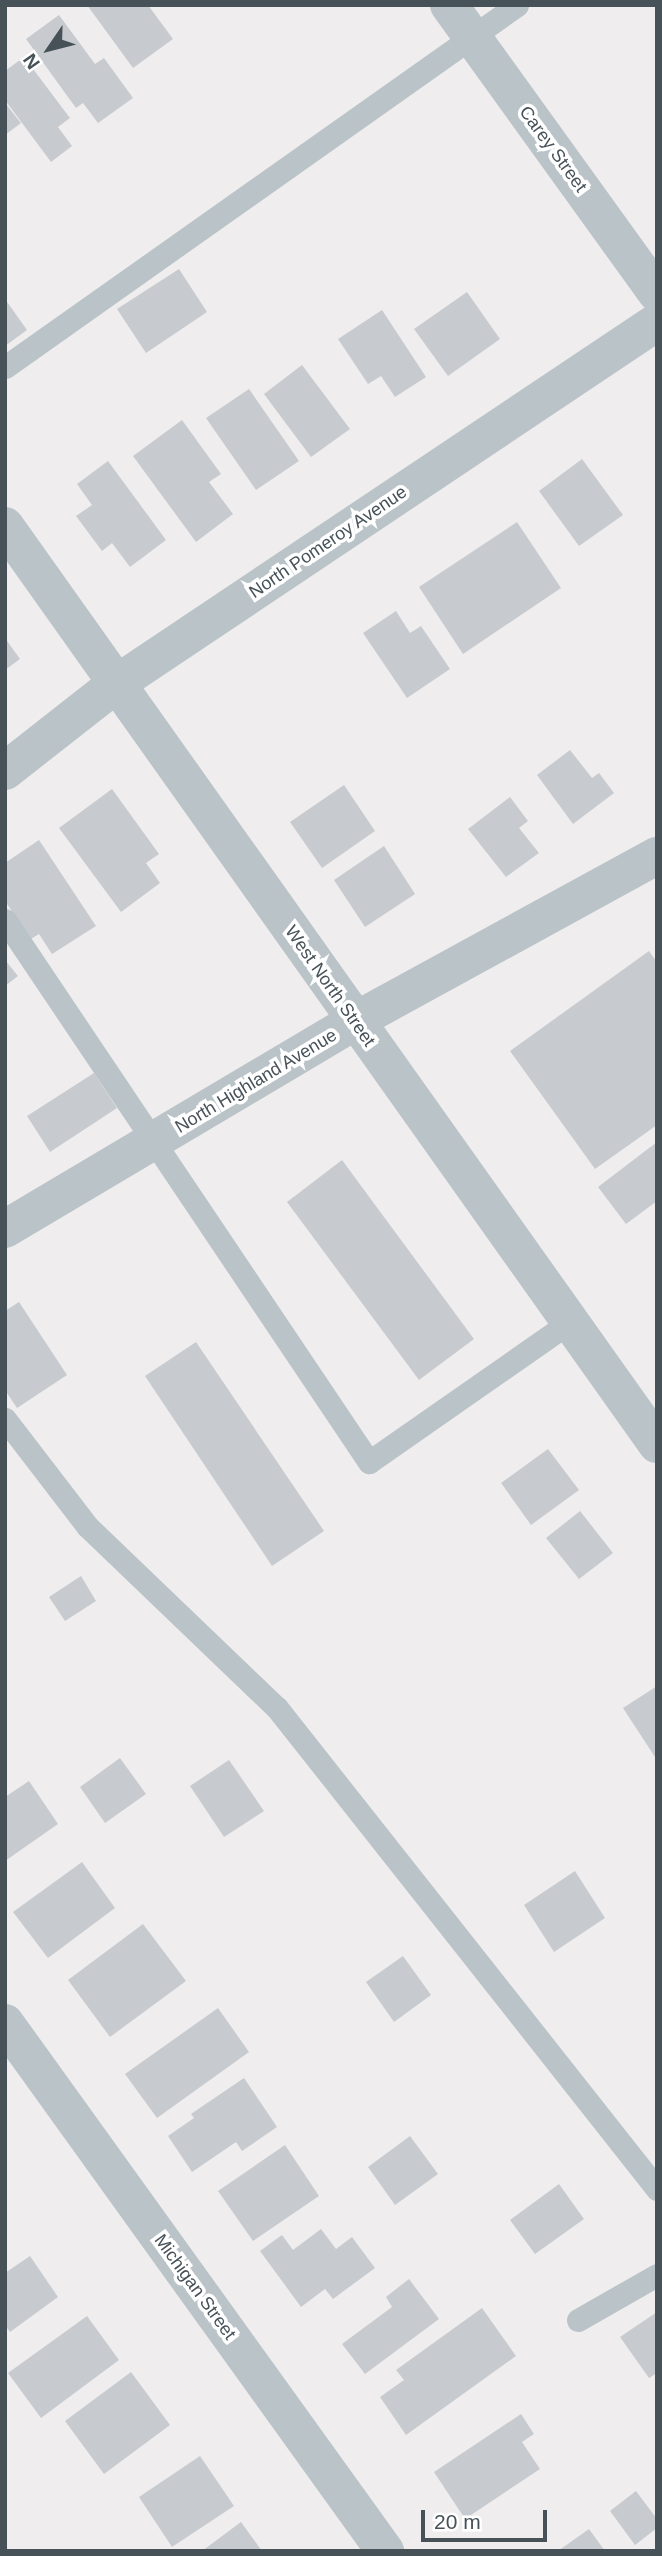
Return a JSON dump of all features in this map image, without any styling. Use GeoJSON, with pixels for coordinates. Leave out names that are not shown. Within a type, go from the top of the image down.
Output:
{"type":"FeatureCollection","features":[{"type":"Feature","properties":{"kind":"street","name":"Carey Street"},"geometry":{"type":"LineString","coordinates":[[449,5],[657,293]]}},
{"type":"Feature","properties":{"kind":"street","name":"North Pomeroy Avenue"},"geometry":{"type":"LineString","coordinates":[[5,771],[116,684],[657,322]]}},
{"type":"Feature","properties":{"kind":"street","name":"West North Street"},"geometry":{"type":"LineString","coordinates":[[5,526],[568,1323],[657,1444]]}},
{"type":"Feature","properties":{"kind":"street","name":"North Highland Avenue"},"geometry":{"type":"LineString","coordinates":[[5,1228],[158,1141],[355,1021],[657,856]]}},
{"type":"Feature","properties":{"kind":"street","name":"Michigan Street"},"geometry":{"type":"LineString","coordinates":[[5,2023],[17,2064],[385,2551]]}},
{"type":"Feature","properties":{"kind":"lane"},"geometry":{"type":"LineString","coordinates":[[5,367],[517,5]]}},
{"type":"Feature","properties":{"kind":"lane"},"geometry":{"type":"LineString","coordinates":[[5,920],[158,1141],[369,1462],[568,1323]]}},
{"type":"Feature","properties":{"kind":"lane"},"geometry":{"type":"LineString","coordinates":[[5,1419],[87,1526],[277,1708],[657,2189]]}},
{"type":"Feature","properties":{"kind":"lane"},"geometry":{"type":"LineString","coordinates":[[578,2320],[657,2275]]}},
{"type":"Feature","properties":{"kind":"building"},"geometry":{"type":"Polygon","coordinates":[[[87,5],[148,5],[173,39],[133,68],[87,5]]]}},
{"type":"Feature","properties":{"kind":"building"},"geometry":{"type":"Polygon","coordinates":[[[59,15],[95,64],[104,58],[133,98],[98,123],[83,103],[76,108],[26,39],[59,15]]]}},
{"type":"Feature","properties":{"kind":"building"},"geometry":{"type":"Polygon","coordinates":[[[24,57],[70,118],[58,127],[72,146],[51,162],[5,100],[5,71],[24,57]]]}},
{"type":"Feature","properties":{"kind":"building"},"geometry":{"type":"Polygon","coordinates":[[[5,103],[21,123],[5,135],[5,103]]]}},
{"type":"Feature","properties":{"kind":"building"},"geometry":{"type":"Polygon","coordinates":[[[179,269],[207,312],[146,353],[117,309],[179,269]]]}},
{"type":"Feature","properties":{"kind":"building"},"geometry":{"type":"Polygon","coordinates":[[[467,292],[500,339],[448,376],[414,329],[467,292]]]}},
{"type":"Feature","properties":{"kind":"building"},"geometry":{"type":"Polygon","coordinates":[[[5,299],[27,330],[5,346],[5,299]]]}},
{"type":"Feature","properties":{"kind":"building"},"geometry":{"type":"Polygon","coordinates":[[[382,310],[426,377],[395,397],[381,376],[368,384],[338,339],[382,310]]]}},
{"type":"Feature","properties":{"kind":"building"},"geometry":{"type":"Polygon","coordinates":[[[302,365],[350,429],[311,457],[264,394],[302,365]]]}},
{"type":"Feature","properties":{"kind":"building"},"geometry":{"type":"Polygon","coordinates":[[[249,389],[299,461],[256,490],[206,418],[249,389]]]}},
{"type":"Feature","properties":{"kind":"building"},"geometry":{"type":"Polygon","coordinates":[[[182,420],[221,474],[209,482],[233,514],[196,542],[133,456],[182,420]]]}},
{"type":"Feature","properties":{"kind":"building"},"geometry":{"type":"Polygon","coordinates":[[[582,459],[623,515],[579,546],[539,491],[582,459]]]}},
{"type":"Feature","properties":{"kind":"building"},"geometry":{"type":"Polygon","coordinates":[[[108,461],[166,540],[130,567],[112,543],[102,551],[76,516],[92,505],[77,484],[108,461]]]}},
{"type":"Feature","properties":{"kind":"building"},"geometry":{"type":"Polygon","coordinates":[[[517,522],[561,588],[463,654],[419,587],[517,522]]]}},
{"type":"Feature","properties":{"kind":"building"},"geometry":{"type":"Polygon","coordinates":[[[396,611],[410,633],[421,626],[450,669],[407,698],[363,633],[396,611]]]}},
{"type":"Feature","properties":{"kind":"building"},"geometry":{"type":"Polygon","coordinates":[[[5,638],[20,659],[5,670],[5,638]]]}},
{"type":"Feature","properties":{"kind":"building"},"geometry":{"type":"Polygon","coordinates":[[[570,750],[592,778],[599,773],[614,793],[573,824],[537,775],[570,750]]]}},
{"type":"Feature","properties":{"kind":"building"},"geometry":{"type":"Polygon","coordinates":[[[344,785],[375,831],[322,868],[290,822],[344,785]]]}},
{"type":"Feature","properties":{"kind":"building"},"geometry":{"type":"Polygon","coordinates":[[[112,789],[159,854],[146,863],[160,883],[121,912],[59,828],[112,789]]]}},
{"type":"Feature","properties":{"kind":"building"},"geometry":{"type":"Polygon","coordinates":[[[510,797],[528,821],[519,828],[539,853],[506,877],[468,829],[510,797]]]}},
{"type":"Feature","properties":{"kind":"building"},"geometry":{"type":"Polygon","coordinates":[[[39,840],[96,926],[52,954],[39,934],[31,939],[5,901],[5,863],[39,840]]]}},
{"type":"Feature","properties":{"kind":"building"},"geometry":{"type":"Polygon","coordinates":[[[384,846],[415,894],[365,927],[334,880],[384,846]]]}},
{"type":"Feature","properties":{"kind":"building"},"geometry":{"type":"Polygon","coordinates":[[[649,951],[657,962],[657,1125],[595,1169],[510,1051],[649,951]]]}},
{"type":"Feature","properties":{"kind":"building"},"geometry":{"type":"Polygon","coordinates":[[[5,960],[18,976],[5,986],[5,960]]]}},
{"type":"Feature","properties":{"kind":"building"},"geometry":{"type":"Polygon","coordinates":[[[94,1073],[117,1108],[50,1152],[27,1116],[94,1073]]]}},
{"type":"Feature","properties":{"kind":"building"},"geometry":{"type":"Polygon","coordinates":[[[657,1142],[657,1201],[626,1224],[598,1187],[657,1142]]]}},
{"type":"Feature","properties":{"kind":"building"},"geometry":{"type":"Polygon","coordinates":[[[342,1160],[474,1339],[419,1380],[287,1202],[342,1160]]]}},
{"type":"Feature","properties":{"kind":"building"},"geometry":{"type":"Polygon","coordinates":[[[19,1302],[67,1375],[17,1408],[5,1390],[5,1311],[19,1302]]]}},
{"type":"Feature","properties":{"kind":"building"},"geometry":{"type":"Polygon","coordinates":[[[196,1342],[324,1531],[272,1566],[145,1376],[196,1342]]]}},
{"type":"Feature","properties":{"kind":"building"},"geometry":{"type":"Polygon","coordinates":[[[548,1449],[579,1490],[531,1525],[501,1483],[548,1449]]]}},
{"type":"Feature","properties":{"kind":"building"},"geometry":{"type":"Polygon","coordinates":[[[580,1511],[613,1553],[579,1579],[546,1538],[580,1511]]]}},
{"type":"Feature","properties":{"kind":"building"},"geometry":{"type":"Polygon","coordinates":[[[81,1576],[96,1601],[65,1621],[49,1597],[81,1576]]]}},
{"type":"Feature","properties":{"kind":"building"},"geometry":{"type":"Polygon","coordinates":[[[657,1686],[657,1756],[655,1757],[623,1708],[657,1686]]]}},
{"type":"Feature","properties":{"kind":"building"},"geometry":{"type":"Polygon","coordinates":[[[120,1758],[146,1794],[105,1823],[80,1787],[120,1758]]]}},
{"type":"Feature","properties":{"kind":"building"},"geometry":{"type":"Polygon","coordinates":[[[229,1760],[264,1811],[224,1837],[190,1786],[229,1760]]]}},
{"type":"Feature","properties":{"kind":"building"},"geometry":{"type":"Polygon","coordinates":[[[29,1781],[58,1824],[5,1861],[5,1797],[29,1781]]]}},
{"type":"Feature","properties":{"kind":"building"},"geometry":{"type":"Polygon","coordinates":[[[82,1862],[115,1908],[48,1958],[13,1912],[82,1862]]]}},
{"type":"Feature","properties":{"kind":"building"},"geometry":{"type":"Polygon","coordinates":[[[575,1871],[605,1918],[554,1952],[524,1905],[575,1871]]]}},
{"type":"Feature","properties":{"kind":"building"},"geometry":{"type":"Polygon","coordinates":[[[143,1924],[186,1981],[110,2037],[68,1980],[143,1924]]]}},
{"type":"Feature","properties":{"kind":"building"},"geometry":{"type":"Polygon","coordinates":[[[403,1956],[431,1995],[394,2022],[366,1982],[403,1956]]]}},
{"type":"Feature","properties":{"kind":"building"},"geometry":{"type":"Polygon","coordinates":[[[218,2008],[249,2052],[157,2118],[125,2074],[218,2008]]]}},
{"type":"Feature","properties":{"kind":"building"},"geometry":{"type":"Polygon","coordinates":[[[244,2078],[277,2127],[242,2151],[236,2142],[192,2172],[168,2136],[194,2118],[191,2114],[244,2078]]]}},
{"type":"Feature","properties":{"kind":"building"},"geometry":{"type":"Polygon","coordinates":[[[410,2136],[438,2174],[395,2205],[368,2167],[410,2136]]]}},
{"type":"Feature","properties":{"kind":"building"},"geometry":{"type":"Polygon","coordinates":[[[285,2145],[319,2196],[253,2241],[218,2191],[285,2145]]]}},
{"type":"Feature","properties":{"kind":"building"},"geometry":{"type":"Polygon","coordinates":[[[559,2184],[584,2219],[535,2254],[510,2220],[559,2184]]]}},
{"type":"Feature","properties":{"kind":"building"},"geometry":{"type":"Polygon","coordinates":[[[321,2229],[336,2249],[352,2237],[375,2268],[333,2299],[325,2289],[301,2307],[260,2251],[282,2235],[293,2250],[321,2229]]]}},
{"type":"Feature","properties":{"kind":"building"},"geometry":{"type":"Polygon","coordinates":[[[30,2256],[58,2297],[10,2332],[5,2325],[5,2273],[30,2256]]]}},
{"type":"Feature","properties":{"kind":"building"},"geometry":{"type":"Polygon","coordinates":[[[409,2279],[439,2319],[365,2374],[342,2344],[392,2307],[386,2297],[409,2279]]]}},
{"type":"Feature","properties":{"kind":"building"},"geometry":{"type":"Polygon","coordinates":[[[482,2308],[516,2356],[406,2435],[380,2397],[404,2380],[396,2370],[482,2308]]]}},
{"type":"Feature","properties":{"kind":"building"},"geometry":{"type":"Polygon","coordinates":[[[657,2312],[657,2373],[649,2378],[620,2337],[657,2312]]]}},
{"type":"Feature","properties":{"kind":"building"},"geometry":{"type":"Polygon","coordinates":[[[87,2316],[119,2360],[41,2418],[8,2373],[87,2316]]]}},
{"type":"Feature","properties":{"kind":"building"},"geometry":{"type":"Polygon","coordinates":[[[131,2372],[170,2425],[104,2474],[65,2421],[131,2372]]]}},
{"type":"Feature","properties":{"kind":"building"},"geometry":{"type":"Polygon","coordinates":[[[521,2414],[534,2434],[522,2442],[540,2469],[465,2519],[434,2472],[521,2414]]]}},
{"type":"Feature","properties":{"kind":"building"},"geometry":{"type":"Polygon","coordinates":[[[200,2456],[234,2506],[172,2547],[139,2497],[200,2456]]]}},
{"type":"Feature","properties":{"kind":"building"},"geometry":{"type":"Polygon","coordinates":[[[636,2491],[657,2519],[657,2528],[635,2545],[610,2511],[636,2491]]]}},
{"type":"Feature","properties":{"kind":"building"},"geometry":{"type":"Polygon","coordinates":[[[241,2522],[262,2551],[202,2551],[241,2522]]]}},
{"type":"Feature","properties":{"kind":"building"},"geometry":{"type":"Polygon","coordinates":[[[589,2529],[605,2551],[558,2551],[589,2529]]]}}]}
